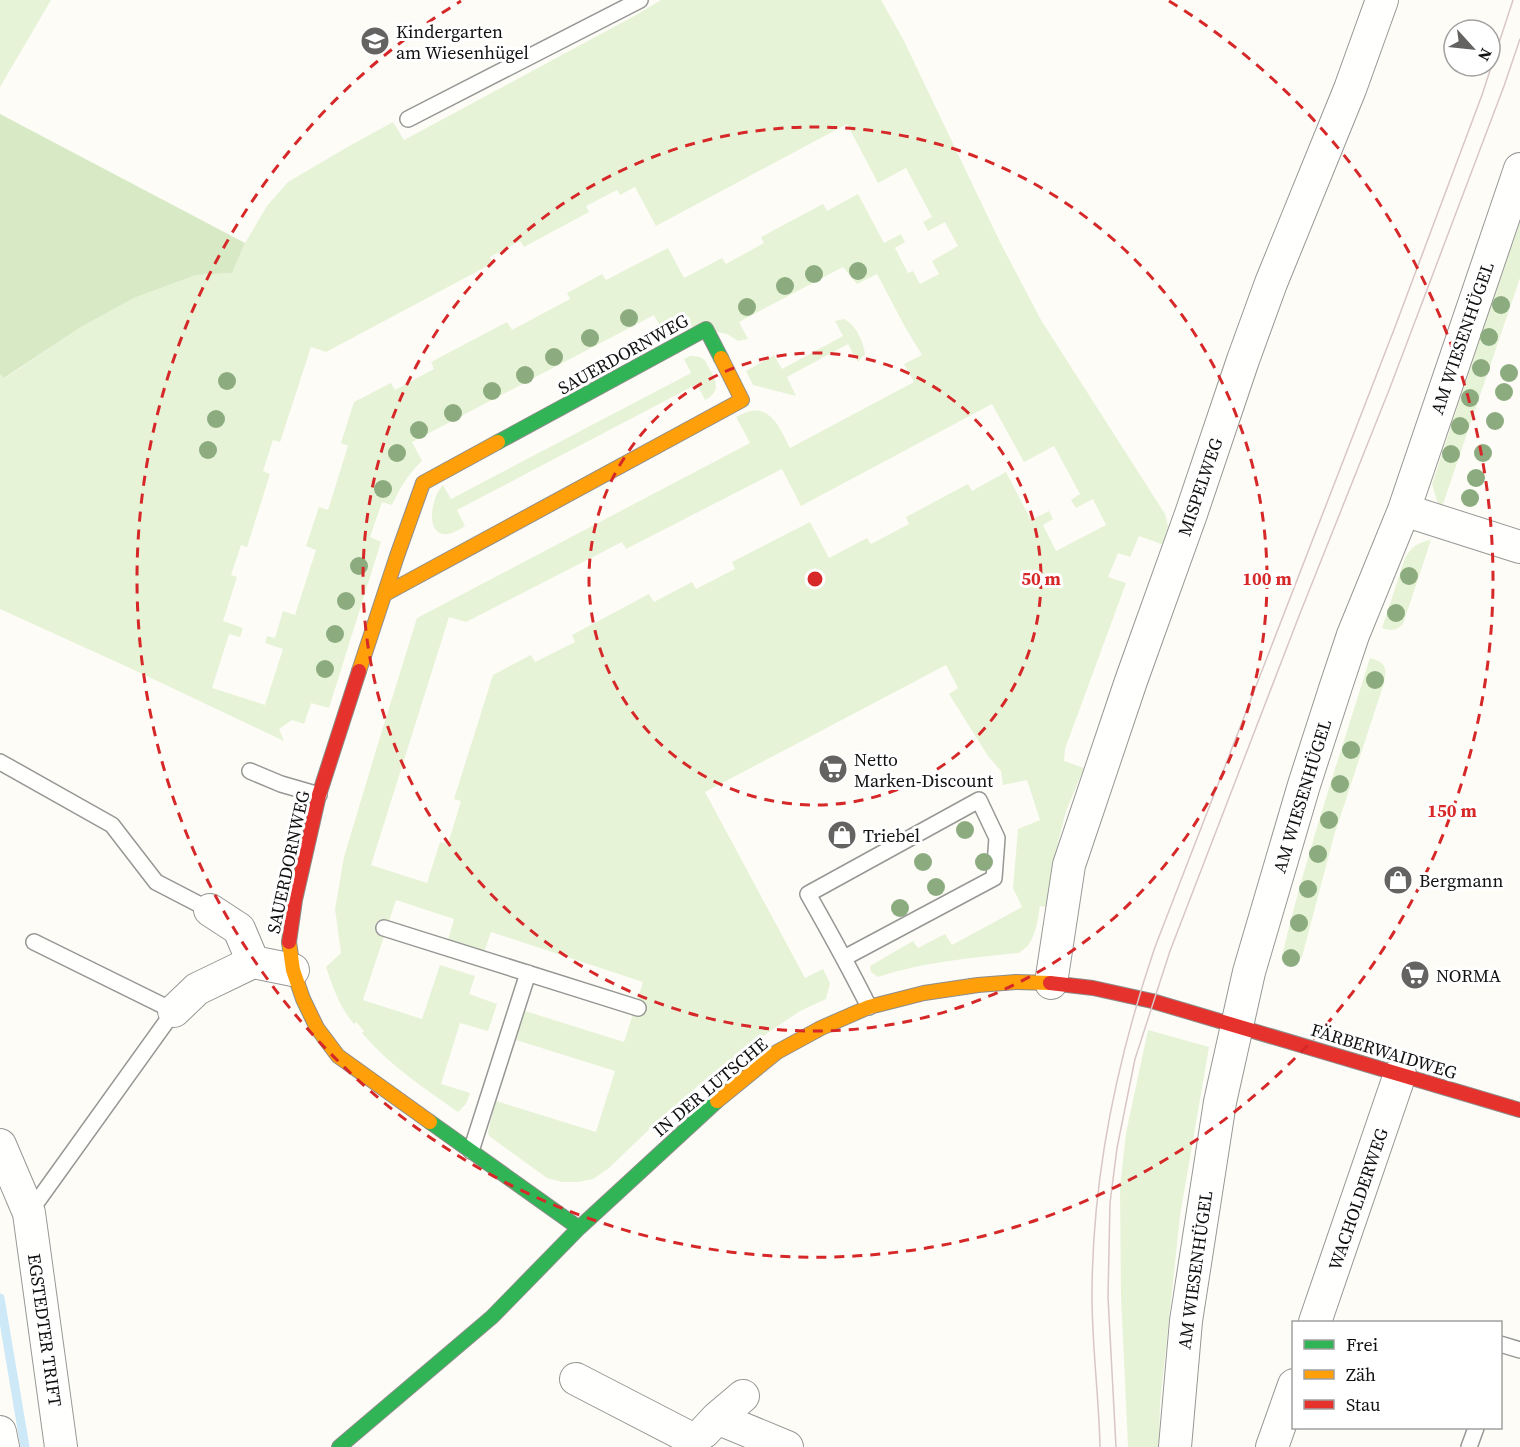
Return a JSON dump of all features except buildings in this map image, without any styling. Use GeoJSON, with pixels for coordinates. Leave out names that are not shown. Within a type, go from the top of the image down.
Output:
{"type":"FeatureCollection","features":[{"type":"Feature","properties":{"kind":"street","name":"MISPELWEG"},"geometry":{"type":"LineString","coordinates":[[1051,983],[1069,865],[1127,692],[1271,283],[1350,89],[1382,0]]}},
{"type":"Feature","properties":{"kind":"street","name":"AM WIESENHÜGEL"},"geometry":{"type":"LineString","coordinates":[[1175,1447],[1186,1321],[1220,1102],[1249,972],[1332,697],[1353,635],[1404,510],[1520,169]]}},
{"type":"Feature","properties":{"kind":"street","name":"SAUERDORNWEG"},"geometry":{"type":"LineString","coordinates":[[385,594],[742,400],[706,329],[423,483],[385,594],[319,795],[288,939],[293,970],[303,999],[317,1028],[338,1056],[579,1228]]}},
{"type":"Feature","properties":{"kind":"street"},"geometry":{"type":"LineString","coordinates":[[1404,510],[1520,547]]}},
{"type":"Feature","properties":{"kind":"street"},"geometry":{"type":"LineString","coordinates":[[210,910],[239,929],[253,962]]}},
{"type":"Feature","properties":{"kind":"street"},"geometry":{"type":"LineString","coordinates":[[174,1011],[196,989],[253,962],[293,970]]}},
{"type":"Feature","properties":{"kind":"street","name":"IN DER LUTSCHE"},"geometry":{"type":"LineString","coordinates":[[339,1447],[492,1317],[579,1228],[707,1109],[777,1052],[821,1028],[869,1007],[924,993],[1016,982],[1093,988],[1152,1001],[1237,1026]]}},
{"type":"Feature","properties":{"kind":"street","name":"FÄRBERWAIDWEG"},"geometry":{"type":"LineString","coordinates":[[1237,1026],[1520,1110]]}},
{"type":"Feature","properties":{"kind":"street","name":"WACHOLDERWEG"},"geometry":{"type":"LineString","coordinates":[[1316,1321],[1400,1074]]}},
{"type":"Feature","properties":{"kind":"street","name":"EGSTEDTER TRIFT"},"geometry":{"type":"LineString","coordinates":[[0,1145],[29,1213],[61,1447]]}},
{"type":"Feature","properties":{"kind":"street"},"geometry":{"type":"LineString","coordinates":[[576,1379],[695,1444],[717,1418],[743,1396]]}},
{"type":"Feature","properties":{"kind":"street"},"geometry":{"type":"LineString","coordinates":[[1272,1447],[1292,1388]]}},
{"type":"Feature","properties":{"kind":"street"},"geometry":{"type":"LineString","coordinates":[[717,1418],[787,1447]]}},
{"type":"Feature","properties":{"kind":"street"},"geometry":{"type":"LineString","coordinates":[[0,1432],[3,1447]]}},
{"type":"Feature","properties":{"kind":"lane"},"geometry":{"type":"LineString","coordinates":[[408,119],[640,0]]}},
{"type":"Feature","properties":{"kind":"lane"},"geometry":{"type":"LineString","coordinates":[[0,762],[112,825],[156,882],[210,910]]}},
{"type":"Feature","properties":{"kind":"lane"},"geometry":{"type":"LineString","coordinates":[[250,771],[281,784],[319,795]]}},
{"type":"Feature","properties":{"kind":"lane"},"geometry":{"type":"LineString","coordinates":[[844,958],[994,878],[997,838],[979,800],[808,894],[869,1007]]}},
{"type":"Feature","properties":{"kind":"lane"},"geometry":{"type":"LineString","coordinates":[[384,928],[638,1008]]}},
{"type":"Feature","properties":{"kind":"lane"},"geometry":{"type":"LineString","coordinates":[[29,1213],[174,1011],[34,942]]}},
{"type":"Feature","properties":{"kind":"lane"},"geometry":{"type":"LineString","coordinates":[[471,1151],[528,973]]}},
{"type":"Feature","properties":{"kind":"lane"},"geometry":{"type":"LineString","coordinates":[[1502,1345],[1520,1350]]}},
{"type":"Feature","properties":{"kind":"lane"},"geometry":{"type":"LineString","coordinates":[[1469,1447],[1476,1429]]}},
{"type":"Feature","properties":{"kind":"green space"},"geometry":{"type":"Polygon","coordinates":[[[0,0],[51,0],[0,87],[0,0]]]}},
{"type":"Feature","properties":{"kind":"green space"},"geometry":{"type":"Polygon","coordinates":[[[661,0],[881,0],[903,39],[1000,242],[1041,320],[1165,514],[1168,526],[1164,545],[1139,536],[1130,557],[1118,553],[1108,577],[1126,583],[1065,749],[1064,761],[1084,768],[1066,811],[1055,854],[1047,907],[1040,906],[1035,932],[1027,947],[1019,953],[930,964],[878,977],[871,972],[870,966],[913,941],[918,948],[945,934],[952,945],[1022,907],[1013,888],[1018,829],[1040,820],[1027,780],[1003,785],[1001,771],[988,756],[949,694],[958,688],[946,665],[705,792],[805,978],[823,969],[830,983],[826,999],[800,1011],[713,1073],[662,1117],[609,1168],[593,1179],[562,1182],[547,1178],[489,1136],[496,1101],[596,1132],[615,1071],[516,1040],[525,1011],[624,1042],[643,982],[491,932],[484,952],[448,940],[454,919],[396,900],[363,1000],[422,1019],[440,965],[475,976],[469,994],[497,1004],[488,1031],[460,1023],[441,1084],[470,1093],[466,1104],[458,1112],[407,1076],[372,1045],[362,1033],[364,1031],[356,1022],[354,1024],[345,1011],[326,967],[341,953],[335,909],[344,857],[417,618],[750,443],[736,417],[741,414],[758,411],[770,416],[790,448],[914,382],[904,364],[922,355],[877,274],[857,284],[843,267],[739,322],[748,339],[738,341],[727,334],[680,324],[663,332],[654,315],[412,442],[422,461],[405,481],[392,505],[382,502],[370,537],[381,542],[329,708],[311,703],[304,724],[292,720],[279,729],[284,741],[0,609],[0,374],[5,378],[81,327],[134,298],[196,275],[232,273],[245,243],[267,206],[288,182],[351,145],[393,122],[404,140],[661,0]],[[847,124],[656,226],[635,187],[620,195],[617,190],[586,206],[589,212],[524,247],[520,241],[490,257],[493,263],[326,352],[311,347],[280,442],[273,440],[263,471],[270,474],[247,547],[241,545],[231,575],[237,577],[223,621],[243,628],[240,637],[229,634],[212,688],[265,705],[283,649],[265,643],[267,636],[275,638],[283,611],[295,615],[316,550],[306,546],[319,507],[328,510],[348,446],[341,443],[354,402],[391,383],[395,390],[434,369],[431,362],[507,322],[512,330],[570,299],[567,293],[602,274],[606,280],[668,248],[684,278],[722,258],[726,264],[764,243],[761,237],[823,204],[827,211],[858,194],[884,243],[901,234],[905,242],[895,248],[908,273],[913,271],[920,284],[939,274],[932,261],[958,246],[945,222],[928,231],[923,222],[932,217],[906,168],[878,183],[847,124]],[[992,404],[801,506],[782,469],[626,549],[622,542],[466,622],[449,617],[371,865],[427,883],[440,842],[448,844],[461,801],[454,799],[493,675],[531,655],[535,662],[575,642],[572,635],[649,594],[654,602],[692,582],[696,589],[735,569],[732,562],[810,522],[829,558],[867,538],[871,544],[909,524],[906,517],[968,484],[972,491],[1006,472],[1031,520],[1049,511],[1053,519],[1043,525],[1056,551],[1106,525],[1093,499],[1076,508],[1071,500],[1080,494],[1054,446],[1024,462],[992,404]]]}},
{"type":"Feature","properties":{"kind":"green space"},"geometry":{"type":"Polygon","coordinates":[[[0,114],[245,243],[232,273],[196,275],[134,298],[81,327],[4,378],[0,374],[0,114]]]}},
{"type":"Feature","properties":{"kind":"green space"},"geometry":{"type":"Polygon","coordinates":[[[1520,218],[1520,278],[1442,507],[1437,501],[1432,484],[1520,218]]]}},
{"type":"Feature","properties":{"kind":"green space"},"geometry":{"type":"Polygon","coordinates":[[[844,319],[855,329],[863,344],[865,354],[858,362],[848,344],[787,377],[796,396],[753,385],[746,371],[774,355],[782,369],[843,336],[835,321],[844,319]]]}},
{"type":"Feature","properties":{"kind":"green space"},"geometry":{"type":"Polygon","coordinates":[[[690,356],[703,359],[712,373],[716,386],[710,397],[705,400],[697,384],[457,510],[465,526],[459,530],[448,534],[440,533],[435,529],[433,506],[443,485],[451,499],[691,373],[684,359],[690,356]]]}},
{"type":"Feature","properties":{"kind":"green space"},"geometry":{"type":"Polygon","coordinates":[[[1431,540],[1403,624],[1394,630],[1382,628],[1405,558],[1416,545],[1431,540]]]}},
{"type":"Feature","properties":{"kind":"green space"},"geometry":{"type":"Polygon","coordinates":[[[1370,658],[1379,661],[1384,666],[1384,683],[1334,836],[1302,957],[1292,964],[1281,960],[1290,922],[1370,658]]]}},
{"type":"Feature","properties":{"kind":"green space"},"geometry":{"type":"Polygon","coordinates":[[[1148,1030],[1209,1047],[1180,1216],[1160,1404],[1159,1447],[1128,1447],[1121,1296],[1120,1188],[1126,1133],[1148,1030]]]}},
{"type":"Feature","properties":{"kind":"waterway","name":"EGSTEDTER TRIFT"},"geometry":{"type":"LineString","coordinates":[[0,1298],[25,1447]]}},
{"type":"Feature","properties":{"kind":"tram line"},"geometry":{"type":"LineString","coordinates":[[1100,1447],[1092,1315],[1096,1207],[1118,1075],[1141,989],[1155,947],[1395,327],[1482,95],[1513,0]]}},
{"type":"Feature","properties":{"kind":"tram line"},"geometry":{"type":"LineString","coordinates":[[1116,1447],[1108,1297],[1110,1203],[1117,1148],[1135,1059],[1170,951],[1391,385],[1520,39]]}},
{"type":"Feature","properties":{"kind":"traffic: fast"},"geometry":{"type":"LineString","coordinates":[[498,442],[706,329],[721,358]]}},
{"type":"Feature","properties":{"kind":"traffic: fast"},"geometry":{"type":"LineString","coordinates":[[339,1447],[492,1317],[579,1228],[717,1101]]}},
{"type":"Feature","properties":{"kind":"traffic: fast"},"geometry":{"type":"LineString","coordinates":[[430,1122],[579,1228]]}},
{"type":"Feature","properties":{"kind":"traffic: slow"},"geometry":{"type":"LineString","coordinates":[[385,594],[742,400],[721,358]]}},
{"type":"Feature","properties":{"kind":"traffic: slow"},"geometry":{"type":"LineString","coordinates":[[359,671],[423,483],[498,442]]}},
{"type":"Feature","properties":{"kind":"traffic: slow"},"geometry":{"type":"LineString","coordinates":[[289,942],[293,970],[303,999],[317,1028],[338,1056],[430,1122]]}},
{"type":"Feature","properties":{"kind":"traffic: slow"},"geometry":{"type":"LineString","coordinates":[[717,1101],[777,1052],[821,1028],[869,1007],[924,993],[978,985],[1016,982],[1050,983]]}},
{"type":"Feature","properties":{"kind":"traffic: jam"},"geometry":{"type":"LineString","coordinates":[[289,942],[295,900],[319,795],[359,671]]}},
{"type":"Feature","properties":{"kind":"traffic: jam"},"geometry":{"type":"LineString","coordinates":[[1050,983],[1093,988],[1152,1001],[1520,1110]]}},
{"type":"Feature","properties":{"kind":"place","name":"Kindergarten am Wiesenhügel"},"geometry":{"type":"Point","coordinates":[375,41]}},
{"type":"Feature","properties":{"kind":"place","name":"Netto Marken-Discount"},"geometry":{"type":"Point","coordinates":[833,769]}},
{"type":"Feature","properties":{"kind":"place","name":"Triebel"},"geometry":{"type":"Point","coordinates":[842,835]}},
{"type":"Feature","properties":{"kind":"place","name":"Bergmann"},"geometry":{"type":"Point","coordinates":[1398,880]}},
{"type":"Feature","properties":{"kind":"place","name":"NORMA"},"geometry":{"type":"Point","coordinates":[1415,975]}}]}
